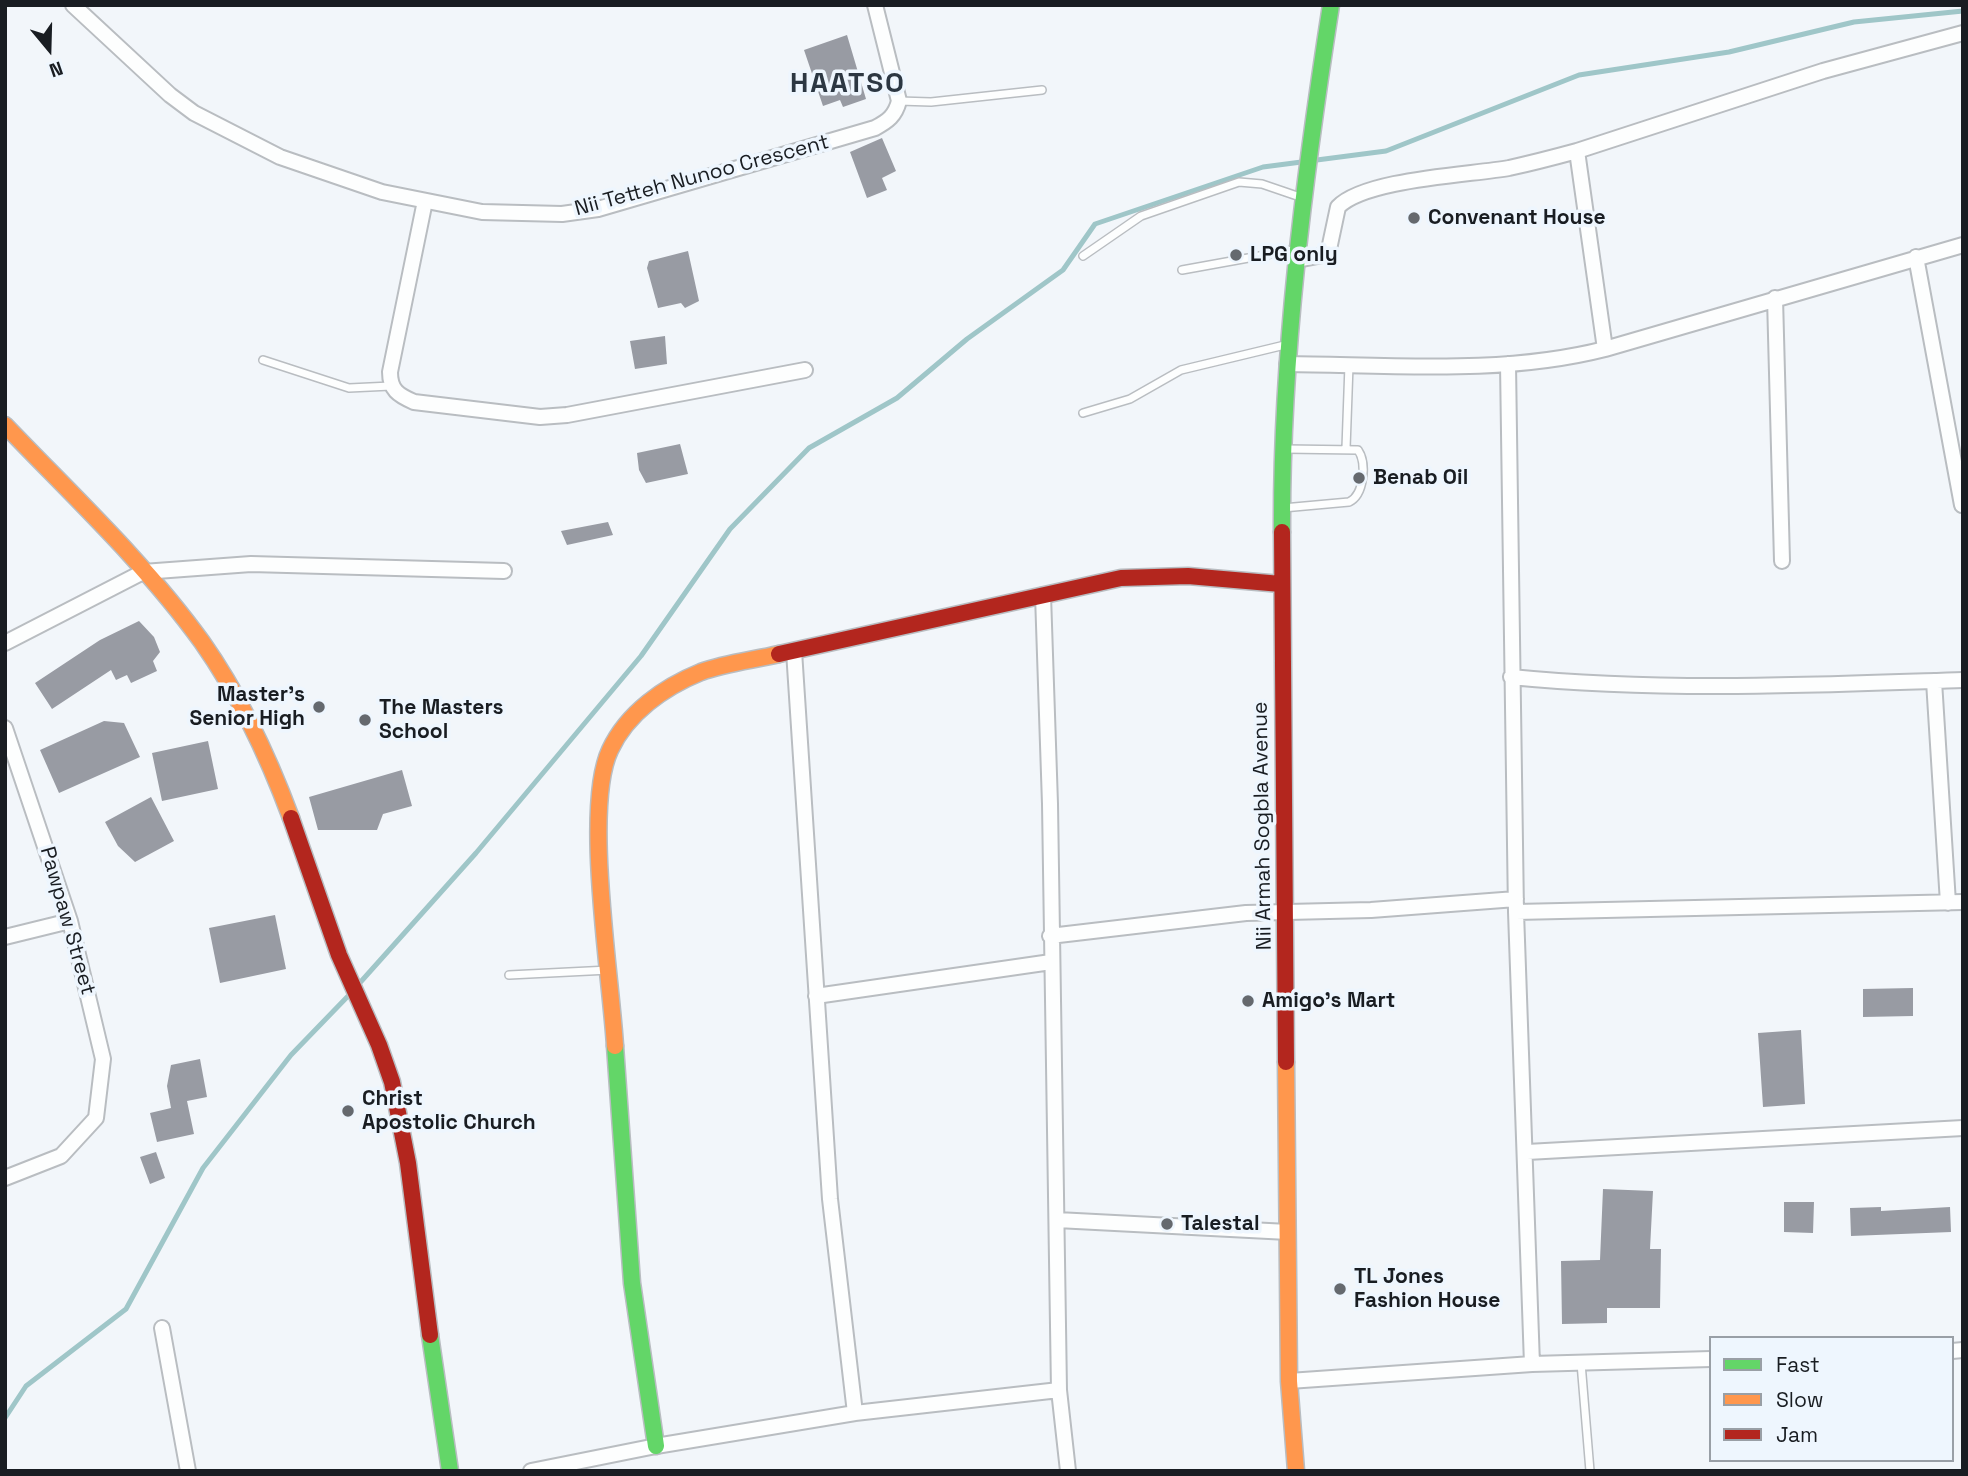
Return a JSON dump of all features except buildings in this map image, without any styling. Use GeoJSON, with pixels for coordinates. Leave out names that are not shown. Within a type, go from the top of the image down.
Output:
{"type":"FeatureCollection","features":[{"type":"Feature","properties":{"kind":"street","name":"Nii Tetteh Nunoo Crescent"},"geometry":{"type":"LineString","coordinates":[[72,5],[170,95],[194,113],[280,157],[382,192],[482,212],[519,215],[598,209],[875,128],[895,113],[899,101]]}},
{"type":"Feature","properties":{"kind":"street"},"geometry":{"type":"LineString","coordinates":[[875,5],[899,101]]}},
{"type":"Feature","properties":{"kind":"street","name":"Nii Armah Sogbla Avenue"},"geometry":{"type":"LineString","coordinates":[[1296,1471],[1289,1381],[1281,584],[1287,364],[1314,107],[1331,5]]}},
{"type":"Feature","properties":{"kind":"street"},"geometry":{"type":"LineString","coordinates":[[1298,254],[1328,254],[1338,207],[1354,195],[1403,184],[1510,167],[1577,151],[1823,71],[1963,33]]}},
{"type":"Feature","properties":{"kind":"street"},"geometry":{"type":"LineString","coordinates":[[1577,151],[1605,349]]}},
{"type":"Feature","properties":{"kind":"street"},"geometry":{"type":"LineString","coordinates":[[425,201],[390,372],[391,386],[398,395],[414,402],[540,417],[579,413],[805,370]]}},
{"type":"Feature","properties":{"kind":"street"},"geometry":{"type":"LineString","coordinates":[[1287,364],[1508,364],[1551,361],[1605,349],[1963,245]]}},
{"type":"Feature","properties":{"kind":"street"},"geometry":{"type":"LineString","coordinates":[[1916,257],[1962,506]]}},
{"type":"Feature","properties":{"kind":"street"},"geometry":{"type":"LineString","coordinates":[[1775,298],[1782,561]]}},
{"type":"Feature","properties":{"kind":"street"},"geometry":{"type":"LineString","coordinates":[[1508,364],[1516,906],[1527,1152],[1532,1364]]}},
{"type":"Feature","properties":{"kind":"street"},"geometry":{"type":"LineString","coordinates":[[5,425],[143,572],[198,637],[251,725],[292,820],[342,968],[376,1036],[391,1079],[404,1139],[450,1471]]}},
{"type":"Feature","properties":{"kind":"street"},"geometry":{"type":"LineString","coordinates":[[5,643],[143,572],[251,564],[503,571]]}},
{"type":"Feature","properties":{"kind":"street"},"geometry":{"type":"LineString","coordinates":[[656,1446],[632,1284],[602,877],[600,780],[608,752],[625,726],[648,702],[673,684],[704,671],[1043,594],[1121,578],[1188,576],[1281,584]]}},
{"type":"Feature","properties":{"kind":"street"},"geometry":{"type":"LineString","coordinates":[[1043,594],[1059,1390],[1068,1471]]}},
{"type":"Feature","properties":{"kind":"street"},"geometry":{"type":"LineString","coordinates":[[794,651],[830,1199],[855,1413]]}},
{"type":"Feature","properties":{"kind":"street"},"geometry":{"type":"LineString","coordinates":[[1511,677],[1597,685],[1699,687],[1963,680]]}},
{"type":"Feature","properties":{"kind":"street"},"geometry":{"type":"LineString","coordinates":[[1051,936],[1153,922],[1285,913],[1516,906],[1955,902],[1934,681]]}},
{"type":"Feature","properties":{"kind":"street","name":"Pawpaw Street"},"geometry":{"type":"LineString","coordinates":[[5,728],[70,921],[103,1059],[96,1118],[61,1156],[5,1178]]}},
{"type":"Feature","properties":{"kind":"street"},"geometry":{"type":"LineString","coordinates":[[5,937],[70,921]]}},
{"type":"Feature","properties":{"kind":"street"},"geometry":{"type":"LineString","coordinates":[[816,996],[1051,962]]}},
{"type":"Feature","properties":{"kind":"street"},"geometry":{"type":"LineString","coordinates":[[1527,1152],[1963,1128]]}},
{"type":"Feature","properties":{"kind":"street"},"geometry":{"type":"LineString","coordinates":[[1056,1220],[1288,1232]]}},
{"type":"Feature","properties":{"kind":"street"},"geometry":{"type":"LineString","coordinates":[[162,1328],[188,1471]]}},
{"type":"Feature","properties":{"kind":"street"},"geometry":{"type":"LineString","coordinates":[[1289,1381],[1532,1364],[1709,1359]]}},
{"type":"Feature","properties":{"kind":"street"},"geometry":{"type":"LineString","coordinates":[[531,1471],[656,1446],[855,1413],[1059,1390]]}},
{"type":"Feature","properties":{"kind":"lane"},"geometry":{"type":"LineString","coordinates":[[899,101],[931,102],[1042,90]]}},
{"type":"Feature","properties":{"kind":"lane"},"geometry":{"type":"LineString","coordinates":[[1083,256],[1141,216],[1239,182],[1262,184],[1304,199]]}},
{"type":"Feature","properties":{"kind":"lane"},"geometry":{"type":"LineString","coordinates":[[1182,270],[1298,254]]}},
{"type":"Feature","properties":{"kind":"lane"},"geometry":{"type":"LineString","coordinates":[[1083,413],[1130,399],[1181,370],[1289,344]]}},
{"type":"Feature","properties":{"kind":"lane"},"geometry":{"type":"LineString","coordinates":[[262,360],[349,388],[391,386]]}},
{"type":"Feature","properties":{"kind":"lane"},"geometry":{"type":"LineString","coordinates":[[1346,448],[1349,364]]}},
{"type":"Feature","properties":{"kind":"lane"},"geometry":{"type":"LineString","coordinates":[[1283,508],[1349,502],[1357,498],[1361,491],[1361,453],[1346,448],[1285,449]]}},
{"type":"Feature","properties":{"kind":"lane"},"geometry":{"type":"LineString","coordinates":[[509,975],[610,970]]}},
{"type":"Feature","properties":{"kind":"lane"},"geometry":{"type":"LineString","coordinates":[[1581,1363],[1590,1471]]}},
{"type":"Feature","properties":{"kind":"waterway"},"geometry":{"type":"LineString","coordinates":[[357,986],[476,853],[641,656],[730,529],[809,448],[897,398],[967,339],[1063,270],[1095,224],[1263,167],[1386,151],[1579,75],[1729,52],[1854,22],[1963,11]]}},
{"type":"Feature","properties":{"kind":"waterway"},"geometry":{"type":"LineString","coordinates":[[5,1418],[26,1386],[126,1309],[203,1168],[291,1055],[350,994]]}},
{"type":"Feature","properties":{"kind":"traffic: fast"},"geometry":{"type":"LineString","coordinates":[[1282,532],[1285,400],[1296,268],[1331,5]]}},
{"type":"Feature","properties":{"kind":"traffic: fast"},"geometry":{"type":"LineString","coordinates":[[615,1046],[632,1283],[656,1446]]}},
{"type":"Feature","properties":{"kind":"traffic: fast"},"geometry":{"type":"LineString","coordinates":[[430,1335],[450,1471]]}},
{"type":"Feature","properties":{"kind":"traffic: slow"},"geometry":{"type":"LineString","coordinates":[[5,425],[132,557],[202,642],[252,727],[291,818]]}},
{"type":"Feature","properties":{"kind":"traffic: slow"},"geometry":{"type":"LineString","coordinates":[[615,1046],[599,851],[602,776],[610,750],[626,724],[648,703],[674,685],[710,669],[779,654]]}},
{"type":"Feature","properties":{"kind":"traffic: slow"},"geometry":{"type":"LineString","coordinates":[[1286,1062],[1289,1381],[1296,1471]]}},
{"type":"Feature","properties":{"kind":"traffic: jam"},"geometry":{"type":"LineString","coordinates":[[1282,532],[1286,1062]]}},
{"type":"Feature","properties":{"kind":"traffic: jam"},"geometry":{"type":"LineString","coordinates":[[779,654],[1121,578],[1188,576],[1281,584]]}},
{"type":"Feature","properties":{"kind":"traffic: jam"},"geometry":{"type":"LineString","coordinates":[[291,818],[339,955],[379,1045],[392,1082],[408,1163],[430,1335]]}},
{"type":"Feature","properties":{"kind":"place","name":"Convenant House"},"geometry":{"type":"Point","coordinates":[1414,218]}},
{"type":"Feature","properties":{"kind":"place","name":"LPG only"},"geometry":{"type":"Point","coordinates":[1236,255]}},
{"type":"Feature","properties":{"kind":"place","name":"Benab Oil"},"geometry":{"type":"Point","coordinates":[1359,478]}},
{"type":"Feature","properties":{"kind":"place","name":"Master’s Senior High"},"geometry":{"type":"Point","coordinates":[319,707]}},
{"type":"Feature","properties":{"kind":"place","name":"The Masters School"},"geometry":{"type":"Point","coordinates":[365,720]}},
{"type":"Feature","properties":{"kind":"place","name":"Amigo's Mart"},"geometry":{"type":"Point","coordinates":[1248,1001]}},
{"type":"Feature","properties":{"kind":"place","name":"Christ Apostolic Church"},"geometry":{"type":"Point","coordinates":[348,1111]}},
{"type":"Feature","properties":{"kind":"place","name":"Talestal"},"geometry":{"type":"Point","coordinates":[1167,1224]}},
{"type":"Feature","properties":{"kind":"place","name":"TL Jones Fashion House"},"geometry":{"type":"Point","coordinates":[1340,1289]}},
{"type":"Feature","properties":{"kind":"district","name":"HAATSO"},"geometry":{"type":"Point","coordinates":[848,84]}}]}
